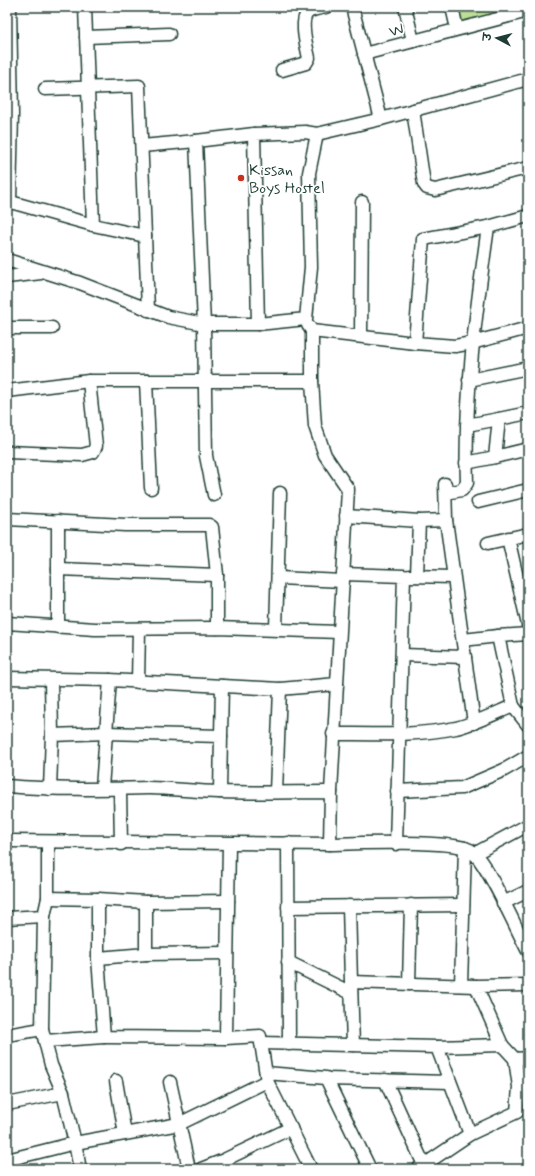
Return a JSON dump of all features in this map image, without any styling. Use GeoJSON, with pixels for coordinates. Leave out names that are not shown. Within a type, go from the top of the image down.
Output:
{"type":"FeatureCollection","features":[{"type":"Feature","properties":{"kind":"street"},"geometry":{"type":"LineString","coordinates":[[10,7],[9,202],[93,225],[145,236]]}},
{"type":"Feature","properties":{"kind":"street"},"geometry":{"type":"LineString","coordinates":[[85,7],[93,225]]}},
{"type":"Feature","properties":{"kind":"street"},"geometry":{"type":"LineString","coordinates":[[282,70],[306,63],[309,58],[303,23],[305,16],[308,12],[326,7]]}},
{"type":"Feature","properties":{"kind":"street"},"geometry":{"type":"LineString","coordinates":[[352,7],[381,119]]}},
{"type":"Feature","properties":{"kind":"street"},"geometry":{"type":"LineString","coordinates":[[405,7],[413,41]]}},
{"type":"Feature","properties":{"kind":"street"},"geometry":{"type":"LineString","coordinates":[[452,7],[457,29]]}},
{"type":"Feature","properties":{"kind":"street","name":"W"},"geometry":{"type":"LineString","coordinates":[[364,54],[524,10]]}},
{"type":"Feature","properties":{"kind":"street"},"geometry":{"type":"LineString","coordinates":[[86,37],[169,34]]}},
{"type":"Feature","properties":{"kind":"street"},"geometry":{"type":"LineString","coordinates":[[142,146],[254,134],[305,132],[317,134],[381,119],[528,79]]}},
{"type":"Feature","properties":{"kind":"street"},"geometry":{"type":"LineString","coordinates":[[45,89],[139,86],[148,310]]}},
{"type":"Feature","properties":{"kind":"street"},"geometry":{"type":"LineString","coordinates":[[413,110],[424,184],[427,188],[435,190],[528,168]]}},
{"type":"Feature","properties":{"kind":"street"},"geometry":{"type":"LineString","coordinates":[[254,134],[258,324]]}},
{"type":"Feature","properties":{"kind":"street"},"geometry":{"type":"LineString","coordinates":[[317,134],[309,173],[311,267],[306,319],[312,332],[312,381],[315,426],[325,455],[348,489],[333,734],[330,844]]}},
{"type":"Feature","properties":{"kind":"street"},"geometry":{"type":"LineString","coordinates":[[196,141],[204,324],[206,456],[214,495]]}},
{"type":"Feature","properties":{"kind":"street"},"geometry":{"type":"LineString","coordinates":[[361,336],[362,202]]}},
{"type":"Feature","properties":{"kind":"street"},"geometry":{"type":"LineString","coordinates":[[415,343],[423,239],[488,227],[528,216]]}},
{"type":"Feature","properties":{"kind":"street"},"geometry":{"type":"LineString","coordinates":[[474,723],[453,577],[446,520],[445,488],[462,490],[466,486],[467,425],[472,343],[488,227]]}},
{"type":"Feature","properties":{"kind":"street"},"geometry":{"type":"LineString","coordinates":[[7,260],[47,272],[168,317],[204,324],[258,324],[306,319]]}},
{"type":"Feature","properties":{"kind":"street"},"geometry":{"type":"LineString","coordinates":[[7,277],[47,272]]}},
{"type":"Feature","properties":{"kind":"street"},"geometry":{"type":"LineString","coordinates":[[7,328],[52,328]]}},
{"type":"Feature","properties":{"kind":"street"},"geometry":{"type":"LineString","coordinates":[[312,332],[455,346],[528,328]]}},
{"type":"Feature","properties":{"kind":"street"},"geometry":{"type":"LineString","coordinates":[[469,380],[528,368]]}},
{"type":"Feature","properties":{"kind":"street"},"geometry":{"type":"LineString","coordinates":[[7,391],[89,380],[312,381]]}},
{"type":"Feature","properties":{"kind":"street"},"geometry":{"type":"LineString","coordinates":[[7,452],[82,455],[93,452],[96,446],[89,380]]}},
{"type":"Feature","properties":{"kind":"street"},"geometry":{"type":"LineString","coordinates":[[146,381],[152,488]]}},
{"type":"Feature","properties":{"kind":"street"},"geometry":{"type":"LineString","coordinates":[[467,425],[528,413]]}},
{"type":"Feature","properties":{"kind":"street"},"geometry":{"type":"LineString","coordinates":[[496,457],[499,419]]}},
{"type":"Feature","properties":{"kind":"street"},"geometry":{"type":"LineString","coordinates":[[466,463],[528,449]]}},
{"type":"Feature","properties":{"kind":"street"},"geometry":{"type":"LineString","coordinates":[[478,502],[528,490]]}},
{"type":"Feature","properties":{"kind":"street"},"geometry":{"type":"LineString","coordinates":[[276,630],[280,493]]}},
{"type":"Feature","properties":{"kind":"street"},"geometry":{"type":"LineString","coordinates":[[346,516],[419,521],[446,520]]}},
{"type":"Feature","properties":{"kind":"street"},"geometry":{"type":"LineString","coordinates":[[7,519],[125,525],[209,525],[212,527],[214,533],[217,576],[217,628]]}},
{"type":"Feature","properties":{"kind":"street"},"geometry":{"type":"LineString","coordinates":[[58,521],[58,628]]}},
{"type":"Feature","properties":{"kind":"street"},"geometry":{"type":"LineString","coordinates":[[417,576],[419,521]]}},
{"type":"Feature","properties":{"kind":"street"},"geometry":{"type":"LineString","coordinates":[[488,543],[528,534]]}},
{"type":"Feature","properties":{"kind":"street"},"geometry":{"type":"LineString","coordinates":[[508,538],[528,625]]}},
{"type":"Feature","properties":{"kind":"street"},"geometry":{"type":"LineString","coordinates":[[58,569],[217,576]]}},
{"type":"Feature","properties":{"kind":"street"},"geometry":{"type":"LineString","coordinates":[[278,578],[404,576],[453,577]]}},
{"type":"Feature","properties":{"kind":"street"},"geometry":{"type":"LineString","coordinates":[[396,844],[396,791],[404,576]]}},
{"type":"Feature","properties":{"kind":"street"},"geometry":{"type":"LineString","coordinates":[[7,623],[58,628],[217,628],[339,632]]}},
{"type":"Feature","properties":{"kind":"street"},"geometry":{"type":"LineString","coordinates":[[138,682],[139,629]]}},
{"type":"Feature","properties":{"kind":"street"},"geometry":{"type":"LineString","coordinates":[[463,640],[528,634]]}},
{"type":"Feature","properties":{"kind":"street"},"geometry":{"type":"LineString","coordinates":[[498,636],[513,706],[528,725]]}},
{"type":"Feature","properties":{"kind":"street"},"geometry":{"type":"LineString","coordinates":[[402,655],[465,657]]}},
{"type":"Feature","properties":{"kind":"street"},"geometry":{"type":"LineString","coordinates":[[7,678],[110,680],[280,689],[337,684]]}},
{"type":"Feature","properties":{"kind":"street"},"geometry":{"type":"LineString","coordinates":[[50,789],[52,735],[51,680]]}},
{"type":"Feature","properties":{"kind":"street"},"geometry":{"type":"LineString","coordinates":[[102,788],[110,680]]}},
{"type":"Feature","properties":{"kind":"street"},"geometry":{"type":"LineString","coordinates":[[220,792],[222,686]]}},
{"type":"Feature","properties":{"kind":"street"},"geometry":{"type":"LineString","coordinates":[[276,792],[280,689]]}},
{"type":"Feature","properties":{"kind":"street"},"geometry":{"type":"LineString","coordinates":[[333,734],[399,734],[455,728],[474,723],[513,706]]}},
{"type":"Feature","properties":{"kind":"street"},"geometry":{"type":"LineString","coordinates":[[52,735],[106,733],[221,736]]}},
{"type":"Feature","properties":{"kind":"street"},"geometry":{"type":"LineString","coordinates":[[396,791],[462,788],[504,770],[528,756]]}},
{"type":"Feature","properties":{"kind":"street"},"geometry":{"type":"LineString","coordinates":[[7,786],[50,789],[102,788],[120,790],[150,788],[220,792],[332,792]]}},
{"type":"Feature","properties":{"kind":"street"},"geometry":{"type":"LineString","coordinates":[[120,790],[121,844]]}},
{"type":"Feature","properties":{"kind":"street"},"geometry":{"type":"LineString","coordinates":[[7,841],[121,844],[288,843],[443,845],[470,851],[528,825]]}},
{"type":"Feature","properties":{"kind":"street"},"geometry":{"type":"LineString","coordinates":[[48,842],[48,898],[44,916],[43,1035],[51,1065],[63,1093],[80,1169]]}},
{"type":"Feature","properties":{"kind":"street"},"geometry":{"type":"LineString","coordinates":[[226,1038],[229,843]]}},
{"type":"Feature","properties":{"kind":"street"},"geometry":{"type":"LineString","coordinates":[[288,843],[289,1044]]}},
{"type":"Feature","properties":{"kind":"street"},"geometry":{"type":"LineString","coordinates":[[470,851],[488,872],[528,951]]}},
{"type":"Feature","properties":{"kind":"street"},"geometry":{"type":"LineString","coordinates":[[461,985],[462,905],[470,851]]}},
{"type":"Feature","properties":{"kind":"street"},"geometry":{"type":"LineString","coordinates":[[503,903],[528,891]]}},
{"type":"Feature","properties":{"kind":"street"},"geometry":{"type":"LineString","coordinates":[[48,898],[146,902],[228,901]]}},
{"type":"Feature","properties":{"kind":"street"},"geometry":{"type":"LineString","coordinates":[[98,899],[98,958],[104,1037]]}},
{"type":"Feature","properties":{"kind":"street"},"geometry":{"type":"LineString","coordinates":[[146,902],[146,954]]}},
{"type":"Feature","properties":{"kind":"street"},"geometry":{"type":"LineString","coordinates":[[409,984],[411,905]]}},
{"type":"Feature","properties":{"kind":"street"},"geometry":{"type":"LineString","coordinates":[[288,907],[462,905]]}},
{"type":"Feature","properties":{"kind":"street"},"geometry":{"type":"LineString","coordinates":[[349,906],[353,1045]]}},
{"type":"Feature","properties":{"kind":"street"},"geometry":{"type":"LineString","coordinates":[[7,918],[44,916]]}},
{"type":"Feature","properties":{"kind":"street"},"geometry":{"type":"LineString","coordinates":[[98,958],[146,954],[227,953]]}},
{"type":"Feature","properties":{"kind":"street"},"geometry":{"type":"LineString","coordinates":[[288,962],[351,988],[409,984],[476,986],[528,985]]}},
{"type":"Feature","properties":{"kind":"street"},"geometry":{"type":"LineString","coordinates":[[386,1080],[421,1167],[470,1134],[517,1112],[519,1087],[515,1059],[502,1045],[476,986]]}},
{"type":"Feature","properties":{"kind":"street"},"geometry":{"type":"LineString","coordinates":[[7,1035],[226,1038],[260,1036],[267,1077],[311,1169]]}},
{"type":"Feature","properties":{"kind":"street"},"geometry":{"type":"LineString","coordinates":[[261,1043],[437,1047],[502,1045]]}},
{"type":"Feature","properties":{"kind":"street"},"geometry":{"type":"LineString","coordinates":[[437,1047],[470,1134]]}},
{"type":"Feature","properties":{"kind":"street"},"geometry":{"type":"LineString","coordinates":[[515,1059],[528,1058]]}},
{"type":"Feature","properties":{"kind":"street"},"geometry":{"type":"LineString","coordinates":[[7,1160],[75,1143],[179,1124],[267,1077],[450,1082]]}},
{"type":"Feature","properties":{"kind":"street"},"geometry":{"type":"LineString","coordinates":[[327,1079],[370,1169]]}},
{"type":"Feature","properties":{"kind":"street"},"geometry":{"type":"LineString","coordinates":[[116,1081],[125,1134]]}},
{"type":"Feature","properties":{"kind":"street"},"geometry":{"type":"LineString","coordinates":[[170,1082],[189,1169]]}},
{"type":"Feature","properties":{"kind":"street"},"geometry":{"type":"LineString","coordinates":[[7,1104],[63,1093]]}},
{"type":"Feature","properties":{"kind":"street"},"geometry":{"type":"LineString","coordinates":[[201,1169],[224,1160],[291,1128]]}},
{"type":"Feature","properties":{"kind":"street"},"geometry":{"type":"LineString","coordinates":[[23,1157],[25,1169]]}},
{"type":"Feature","properties":{"kind":"green space"},"geometry":{"type":"Polygon","coordinates":[[[456,7],[517,7],[518,9],[460,23],[456,7]]]}},
{"type":"Feature","properties":{"kind":"place","name":"Kissan Boys Hostel"},"geometry":{"type":"Point","coordinates":[241,178]}}]}
